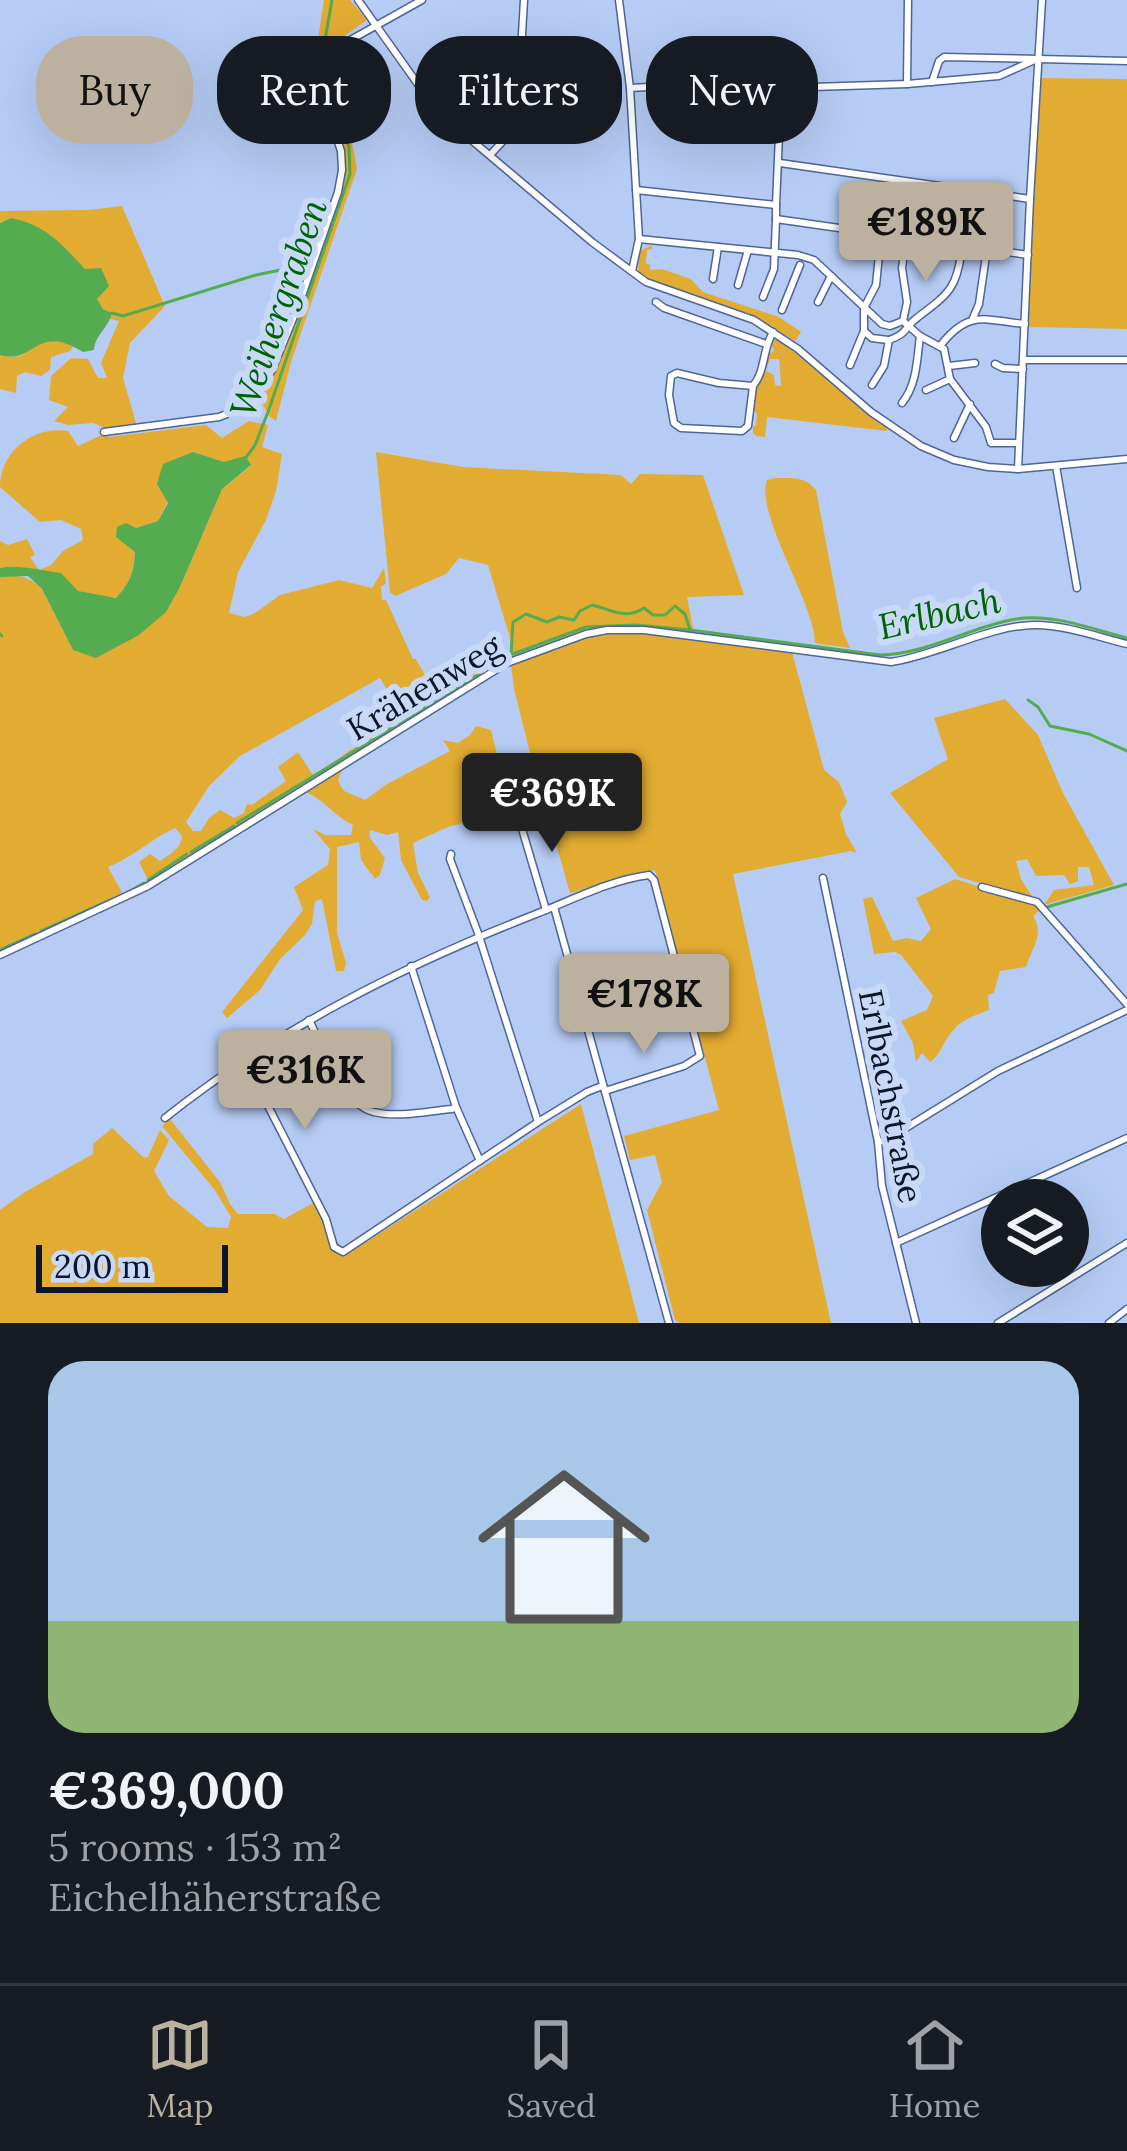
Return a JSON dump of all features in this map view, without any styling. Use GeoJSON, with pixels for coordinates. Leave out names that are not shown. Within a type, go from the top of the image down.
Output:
{"type":"FeatureCollection","features":[{"type":"Feature","properties":{"kind":"street"},"geometry":{"type":"LineString","coordinates":[[358,0],[437,111],[646,283],[754,320],[798,349],[871,412],[921,446],[954,460],[1018,469],[1127,459]]}},
{"type":"Feature","properties":{"kind":"street"},"geometry":{"type":"LineString","coordinates":[[104,432],[219,417],[254,397],[272,370],[338,192],[341,152],[316,66],[320,57],[422,0]]}},
{"type":"Feature","properties":{"kind":"street"},"geometry":{"type":"LineString","coordinates":[[490,155],[517,120],[524,0]]}},
{"type":"Feature","properties":{"kind":"street"},"geometry":{"type":"LineString","coordinates":[[619,0],[630,88],[639,239],[632,272]]}},
{"type":"Feature","properties":{"kind":"street"},"geometry":{"type":"LineString","coordinates":[[908,0],[908,84]]}},
{"type":"Feature","properties":{"kind":"street"},"geometry":{"type":"LineString","coordinates":[[1018,469],[1042,0]]}},
{"type":"Feature","properties":{"kind":"street"},"geometry":{"type":"LineString","coordinates":[[932,82],[944,57],[1127,61]]}},
{"type":"Feature","properties":{"kind":"street"},"geometry":{"type":"LineString","coordinates":[[818,87],[999,76],[1039,58]]}},
{"type":"Feature","properties":{"kind":"street"},"geometry":{"type":"LineString","coordinates":[[630,88],[646,87]]}},
{"type":"Feature","properties":{"kind":"street"},"geometry":{"type":"LineString","coordinates":[[763,297],[776,253],[780,144]]}},
{"type":"Feature","properties":{"kind":"street"},"geometry":{"type":"LineString","coordinates":[[780,163],[1030,199]]}},
{"type":"Feature","properties":{"kind":"street"},"geometry":{"type":"LineString","coordinates":[[636,190],[776,205]]}},
{"type":"Feature","properties":{"kind":"street"},"geometry":{"type":"LineString","coordinates":[[776,219],[1028,255]]}},
{"type":"Feature","properties":{"kind":"street"},"geometry":{"type":"LineString","coordinates":[[850,365],[864,332],[864,308],[876,285],[881,235]]}},
{"type":"Feature","properties":{"kind":"street"},"geometry":{"type":"LineString","coordinates":[[864,332],[889,340],[902,336],[907,302],[902,268],[906,238]]}},
{"type":"Feature","properties":{"kind":"street"},"geometry":{"type":"LineString","coordinates":[[639,239],[814,260],[882,325],[890,326],[906,324],[946,296],[956,283],[962,246]]}},
{"type":"Feature","properties":{"kind":"street"},"geometry":{"type":"LineString","coordinates":[[713,279],[718,247]]}},
{"type":"Feature","properties":{"kind":"street"},"geometry":{"type":"LineString","coordinates":[[940,346],[973,318],[987,249]]}},
{"type":"Feature","properties":{"kind":"street"},"geometry":{"type":"LineString","coordinates":[[738,285],[748,250]]}},
{"type":"Feature","properties":{"kind":"street"},"geometry":{"type":"LineString","coordinates":[[788,254],[800,265]]}},
{"type":"Feature","properties":{"kind":"street"},"geometry":{"type":"LineString","coordinates":[[782,310],[800,265],[814,260]]}},
{"type":"Feature","properties":{"kind":"street"},"geometry":{"type":"LineString","coordinates":[[818,302],[831,277]]}},
{"type":"Feature","properties":{"kind":"street"},"geometry":{"type":"LineString","coordinates":[[656,302],[766,344]]}},
{"type":"Feature","properties":{"kind":"street"},"geometry":{"type":"LineString","coordinates":[[973,318],[1025,324]]}},
{"type":"Feature","properties":{"kind":"street"},"geometry":{"type":"LineString","coordinates":[[906,324],[940,346],[950,379],[992,442],[1018,443]]}},
{"type":"Feature","properties":{"kind":"street"},"geometry":{"type":"LineString","coordinates":[[753,386],[674,374],[669,395],[672,419],[681,428],[742,431],[748,426],[753,386],[763,371],[766,344],[773,332]]}},
{"type":"Feature","properties":{"kind":"street"},"geometry":{"type":"LineString","coordinates":[[902,403],[913,386],[920,336]]}},
{"type":"Feature","properties":{"kind":"street"},"geometry":{"type":"LineString","coordinates":[[872,385],[884,366],[889,340]]}},
{"type":"Feature","properties":{"kind":"street"},"geometry":{"type":"LineString","coordinates":[[995,364],[1004,368],[1127,360]]}},
{"type":"Feature","properties":{"kind":"street"},"geometry":{"type":"LineString","coordinates":[[949,365],[974,363]]}},
{"type":"Feature","properties":{"kind":"street"},"geometry":{"type":"LineString","coordinates":[[926,390],[950,379]]}},
{"type":"Feature","properties":{"kind":"street"},"geometry":{"type":"LineString","coordinates":[[954,438],[970,404]]}},
{"type":"Feature","properties":{"kind":"street"},"geometry":{"type":"LineString","coordinates":[[1055,466],[1077,588]]}},
{"type":"Feature","properties":{"kind":"street","name":"Krähenweg"},"geometry":{"type":"LineString","coordinates":[[0,955],[148,886],[490,672],[566,639],[607,630],[644,630],[890,662],[1031,625],[1056,626],[1127,644]]}},
{"type":"Feature","properties":{"kind":"street"},"geometry":{"type":"LineString","coordinates":[[517,812],[604,1088],[669,1323]]}},
{"type":"Feature","properties":{"kind":"street"},"geometry":{"type":"LineString","coordinates":[[451,854],[538,1122]]}},
{"type":"Feature","properties":{"kind":"street"},"geometry":{"type":"LineString","coordinates":[[165,1118],[244,1059],[411,965],[643,875],[653,878],[700,1056],[684,1066],[586,1091],[343,1252],[334,1247],[326,1219],[244,1059]]}},
{"type":"Feature","properties":{"kind":"street","name":"Erlbachstraße"},"geometry":{"type":"LineString","coordinates":[[823,878],[878,1142],[882,1186],[916,1323]]}},
{"type":"Feature","properties":{"kind":"street"},"geometry":{"type":"LineString","coordinates":[[878,1142],[998,1071],[1127,1007],[1037,902],[982,886]]}},
{"type":"Feature","properties":{"kind":"street"},"geometry":{"type":"LineString","coordinates":[[411,965],[456,1107],[479,1160]]}},
{"type":"Feature","properties":{"kind":"street"},"geometry":{"type":"LineString","coordinates":[[309,1020],[354,1102],[376,1113],[456,1107]]}},
{"type":"Feature","properties":{"kind":"street"},"geometry":{"type":"LineString","coordinates":[[896,1243],[1127,1138]]}},
{"type":"Feature","properties":{"kind":"street"},"geometry":{"type":"LineString","coordinates":[[998,1323],[1127,1243]]}},
{"type":"Feature","properties":{"kind":"street"},"geometry":{"type":"LineString","coordinates":[[1109,1323],[1127,1309]]}},
{"type":"Feature","properties":{"kind":"shaded area"},"geometry":{"type":"Polygon","coordinates":[[[324,0],[350,0],[367,20],[344,36],[318,36],[324,0]]]}},
{"type":"Feature","properties":{"kind":"shaded area"},"geometry":{"type":"Polygon","coordinates":[[[1040,78],[1127,79],[1127,329],[1028,327],[1040,78]]]}},
{"type":"Feature","properties":{"kind":"shaded area"},"geometry":{"type":"Polygon","coordinates":[[[338,144],[352,144],[357,169],[291,362],[276,421],[259,397],[291,329],[344,164],[338,144]]]}},
{"type":"Feature","properties":{"kind":"shaded area"},"geometry":{"type":"Polygon","coordinates":[[[122,206],[165,306],[130,343],[123,378],[137,427],[68,425],[54,421],[68,407],[49,400],[51,376],[71,358],[88,359],[98,378],[107,378],[101,363],[119,321],[110,319],[111,313],[103,309],[85,269],[11,218],[0,223],[0,211],[122,206]]]}},
{"type":"Feature","properties":{"kind":"shaded area"},"geometry":{"type":"Polygon","coordinates":[[[11,218],[44,231],[85,269],[101,268],[109,286],[97,299],[112,313],[94,350],[83,352],[55,341],[21,355],[0,355],[0,223],[11,218]]]}},
{"type":"Feature","properties":{"kind":"shaded area"},"geometry":{"type":"Polygon","coordinates":[[[652,245],[647,250],[650,270],[691,279],[703,292],[779,317],[801,332],[795,341],[756,317],[641,275],[640,251],[652,245]]]}},
{"type":"Feature","properties":{"kind":"shaded area"},"geometry":{"type":"Polygon","coordinates":[[[777,338],[887,431],[767,417],[765,437],[756,436],[755,389],[766,371],[781,386],[779,359],[770,359],[766,369],[768,354],[774,351],[771,342],[777,338]]]}},
{"type":"Feature","properties":{"kind":"shaded area"},"geometry":{"type":"Polygon","coordinates":[[[42,341],[67,341],[73,346],[51,357],[50,370],[41,376],[25,372],[17,376],[16,393],[0,389],[0,355],[19,356],[42,341]]]}},
{"type":"Feature","properties":{"kind":"shaded area"},"geometry":{"type":"Polygon","coordinates":[[[249,421],[268,425],[262,447],[282,454],[276,491],[238,572],[229,613],[245,617],[280,595],[339,580],[372,588],[384,568],[382,600],[426,677],[391,696],[380,678],[240,756],[209,786],[186,822],[193,831],[201,831],[220,810],[234,818],[244,813],[247,804],[286,781],[278,767],[298,752],[314,777],[510,651],[488,565],[459,558],[446,574],[395,596],[390,592],[376,452],[463,467],[621,475],[631,484],[640,474],[703,475],[744,595],[687,597],[694,633],[633,627],[588,629],[511,656],[511,663],[579,638],[625,632],[792,652],[824,770],[839,782],[847,802],[840,814],[857,853],[733,874],[831,1323],[675,1320],[647,1210],[662,1182],[655,1155],[630,1160],[624,1136],[719,1110],[655,870],[570,893],[538,780],[509,782],[517,807],[512,816],[505,805],[491,812],[489,824],[479,819],[413,843],[418,873],[430,897],[427,901],[422,900],[401,860],[398,832],[387,835],[370,830],[370,838],[385,858],[375,879],[361,860],[359,842],[337,847],[337,933],[344,971],[336,971],[322,899],[315,901],[312,924],[305,935],[280,959],[260,990],[227,1018],[222,1012],[303,910],[294,887],[328,865],[330,849],[313,829],[325,835],[351,835],[353,825],[304,791],[132,899],[0,959],[0,577],[22,577],[42,589],[73,650],[180,587],[222,489],[251,466],[193,452],[158,521],[136,528],[124,542],[135,551],[134,565],[116,598],[81,592],[30,570],[0,568],[0,541],[8,545],[27,539],[35,555],[30,557],[39,570],[83,540],[81,529],[61,520],[40,522],[0,487],[1,474],[21,444],[55,430],[68,431],[78,446],[104,434],[206,425],[222,438],[249,421]],[[511,665],[343,766],[338,781],[344,791],[365,800],[450,751],[443,740],[458,743],[476,726],[491,730],[498,758],[531,757],[511,665]],[[175,828],[108,867],[124,896],[149,882],[139,862],[150,854],[160,861],[177,848],[182,836],[175,828]]]}},
{"type":"Feature","properties":{"kind":"shaded area"},"geometry":{"type":"Polygon","coordinates":[[[193,452],[224,462],[245,456],[251,465],[222,489],[166,612],[139,635],[96,658],[73,650],[42,589],[28,576],[0,577],[0,568],[61,573],[78,591],[116,598],[130,577],[135,552],[116,537],[117,527],[126,523],[136,528],[158,521],[168,503],[157,484],[163,464],[193,452]]]}},
{"type":"Feature","properties":{"kind":"shaded area"},"geometry":{"type":"Polygon","coordinates":[[[767,480],[803,480],[816,490],[850,648],[815,643],[769,514],[767,480]]]}},
{"type":"Feature","properties":{"kind":"shaded area"},"geometry":{"type":"Polygon","coordinates":[[[1005,699],[1038,735],[1063,793],[1114,885],[1044,905],[1054,890],[1094,885],[1089,867],[1078,867],[1078,881],[1070,884],[1064,875],[1036,876],[1027,859],[1016,861],[1034,899],[959,877],[890,793],[948,759],[934,718],[1005,699]]]}},
{"type":"Feature","properties":{"kind":"shaded area"},"geometry":{"type":"Polygon","coordinates":[[[955,879],[1037,905],[1041,909],[1033,916],[1038,935],[1026,967],[1000,971],[994,993],[988,995],[989,1010],[957,1027],[930,1062],[922,1053],[916,1062],[913,1043],[901,1021],[927,1010],[933,996],[901,955],[874,954],[863,899],[872,897],[893,941],[921,941],[931,929],[916,898],[955,879]]]}},
{"type":"Feature","properties":{"kind":"shaded area"},"geometry":{"type":"Polygon","coordinates":[[[581,1104],[639,1323],[0,1323],[0,1210],[93,1154],[93,1144],[112,1128],[144,1158],[160,1130],[169,1140],[154,1171],[169,1196],[207,1227],[228,1228],[231,1217],[162,1126],[170,1119],[220,1182],[238,1214],[274,1214],[284,1219],[313,1203],[346,1255],[581,1104]]]}},
{"type":"Feature","properties":{"kind":"waterway","name":"Weihergraben"},"geometry":{"type":"LineString","coordinates":[[326,36],[332,0]]}},
{"type":"Feature","properties":{"kind":"waterway","name":"Weihergraben"},"geometry":{"type":"LineString","coordinates":[[245,459],[268,412],[350,174],[348,144]]}},
{"type":"Feature","properties":{"kind":"waterway"},"geometry":{"type":"LineString","coordinates":[[112,313],[123,316],[305,265]]}},
{"type":"Feature","properties":{"kind":"waterway","name":"Erlbach"},"geometry":{"type":"LineString","coordinates":[[237,823],[511,655],[513,622],[526,614],[547,622],[559,617],[574,620],[592,605],[625,614],[644,608],[653,615],[665,615],[675,606],[685,614],[690,630],[880,655],[1030,618],[1127,638]]}},
{"type":"Feature","properties":{"kind":"waterway","name":"Erlbach"},"geometry":{"type":"LineString","coordinates":[[513,654],[586,627],[690,630]]}},
{"type":"Feature","properties":{"kind":"waterway"},"geometry":{"type":"LineString","coordinates":[[1028,700],[1050,726],[1089,734],[1127,751]]}},
{"type":"Feature","properties":{"kind":"waterway","name":"Erlbach"},"geometry":{"type":"LineString","coordinates":[[191,852],[234,826]]}},
{"type":"Feature","properties":{"kind":"waterway","name":"Erlbach"},"geometry":{"type":"LineString","coordinates":[[148,880],[187,854]]}},
{"type":"Feature","properties":{"kind":"waterway","name":"Erlbach"},"geometry":{"type":"LineString","coordinates":[[125,894],[144,883]]}},
{"type":"Feature","properties":{"kind":"waterway"},"geometry":{"type":"LineString","coordinates":[[1047,907],[1127,884]]}},
{"type":"Feature","properties":{"kind":"waterway","name":"Erlbach"},"geometry":{"type":"LineString","coordinates":[[41,931],[110,900]]}},
{"type":"Feature","properties":{"kind":"waterway","name":"Erlbach"},"geometry":{"type":"LineString","coordinates":[[0,950],[35,934]]}}]}
